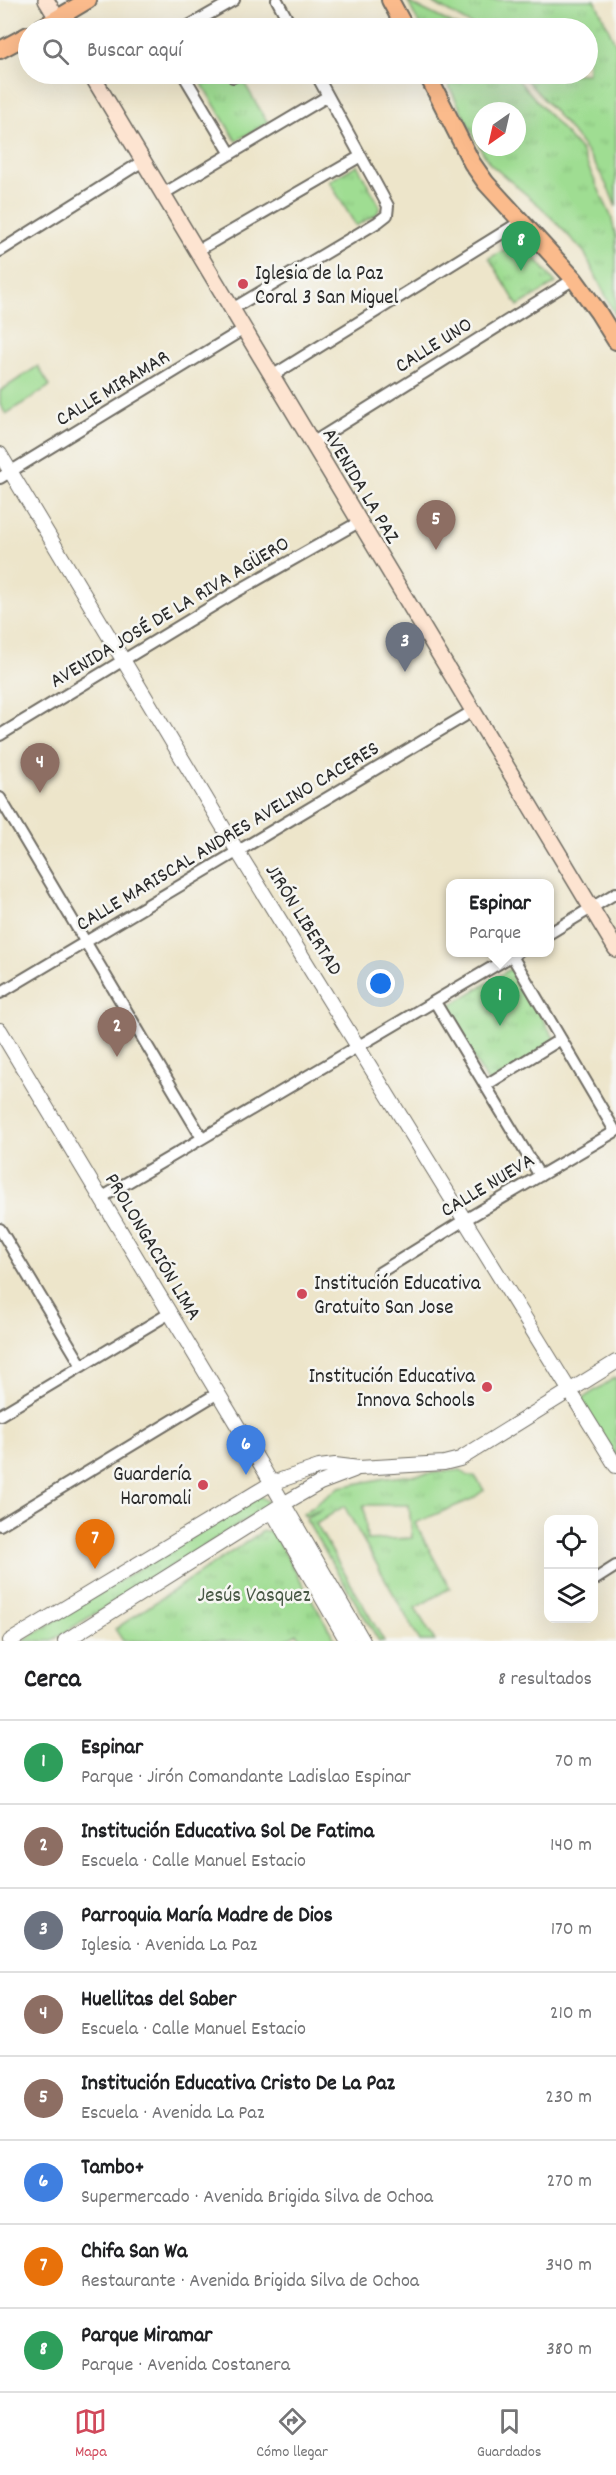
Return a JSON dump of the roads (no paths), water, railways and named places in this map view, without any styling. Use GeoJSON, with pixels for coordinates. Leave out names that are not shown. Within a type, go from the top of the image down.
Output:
{"type":"FeatureCollection","features":[{"type":"Feature","properties":{"kind":"main road"},"geometry":{"type":"LineString","coordinates":[[46,0],[56,18]]}},
{"type":"Feature","properties":{"kind":"main road"},"geometry":{"type":"LineString","coordinates":[[67,18],[88,0]]}},
{"type":"Feature","properties":{"kind":"main road"},"geometry":{"type":"LineString","coordinates":[[390,0],[400,18]]}},
{"type":"Feature","properties":{"kind":"main road"},"geometry":{"type":"LineString","coordinates":[[0,50],[18,40]]}},
{"type":"Feature","properties":{"kind":"main road","name":"AVENIDA LA PAZ"},"geometry":{"type":"LineString","coordinates":[[102,84],[143,161],[616,949]]}},
{"type":"Feature","properties":{"kind":"main road"},"geometry":{"type":"LineString","coordinates":[[433,84],[472,163],[486,183],[574,279],[616,341]]}},
{"type":"Feature","properties":{"kind":"street"},"geometry":{"type":"LineString","coordinates":[[202,18],[234,0]]}},
{"type":"Feature","properties":{"kind":"street"},"geometry":{"type":"LineString","coordinates":[[277,0],[287,18]]}},
{"type":"Feature","properties":{"kind":"street"},"geometry":{"type":"LineString","coordinates":[[189,84],[231,154]]}},
{"type":"Feature","properties":{"kind":"street"},"geometry":{"type":"LineString","coordinates":[[232,309],[378,222],[387,214],[388,206],[321,84]]}},
{"type":"Feature","properties":{"kind":"street"},"geometry":{"type":"LineString","coordinates":[[163,194],[328,96]]}},
{"type":"Feature","properties":{"kind":"street"},"geometry":{"type":"LineString","coordinates":[[197,251],[361,156]]}},
{"type":"Feature","properties":{"kind":"street"},"geometry":{"type":"LineString","coordinates":[[0,251],[143,161]]}},
{"type":"Feature","properties":{"kind":"street"},"geometry":{"type":"LineString","coordinates":[[272,376],[520,222]]}},
{"type":"Feature","properties":{"kind":"street","name":"CALLE UNO"},"geometry":{"type":"LineString","coordinates":[[312,443],[574,279]]}},
{"type":"Feature","properties":{"kind":"street","name":"CALLE MIRAMAR"},"geometry":{"type":"LineString","coordinates":[[5,475],[244,329]]}},
{"type":"Feature","properties":{"kind":"street","name":"JIRÓN LIBERTAD"},"geometry":{"type":"LineString","coordinates":[[0,454],[5,475],[123,662],[616,1466]]}},
{"type":"Feature","properties":{"kind":"street","name":"AVENIDA JOSÉ DE LA RIVA AGÜERO"},"geometry":{"type":"LineString","coordinates":[[0,735],[234,593],[359,522]]}},
{"type":"Feature","properties":{"kind":"street","name":"CALLE MARISCAL ANDRES AVELINO CACERES"},"geometry":{"type":"LineString","coordinates":[[0,993],[473,711]]}},
{"type":"Feature","properties":{"kind":"street"},"geometry":{"type":"LineString","coordinates":[[0,798],[202,1138]]}},
{"type":"Feature","properties":{"kind":"street"},"geometry":{"type":"LineString","coordinates":[[554,930],[616,893]]}},
{"type":"Feature","properties":{"kind":"street"},"geometry":{"type":"LineString","coordinates":[[101,1198],[510,957]]}},
{"type":"Feature","properties":{"kind":"street"},"geometry":{"type":"LineString","coordinates":[[517,957],[561,1039],[616,1131]]}},
{"type":"Feature","properties":{"kind":"street"},"geometry":{"type":"LineString","coordinates":[[435,1002],[540,1176]]}},
{"type":"Feature","properties":{"kind":"street","name":"PROLONGACIÓN LIMA"},"geometry":{"type":"LineString","coordinates":[[0,1030],[272,1483],[278,1507]]}},
{"type":"Feature","properties":{"kind":"street"},"geometry":{"type":"LineString","coordinates":[[486,1085],[561,1039]]}},
{"type":"Feature","properties":{"kind":"street","name":"CALLE NUEVA"},"geometry":{"type":"LineString","coordinates":[[379,1273],[465,1219],[616,1131]]}},
{"type":"Feature","properties":{"kind":"street"},"geometry":{"type":"LineString","coordinates":[[0,1228],[82,1366]]}},
{"type":"Feature","properties":{"kind":"street"},"geometry":{"type":"LineString","coordinates":[[0,1415],[170,1313]]}},
{"type":"Feature","properties":{"kind":"street"},"geometry":{"type":"LineString","coordinates":[[10,1641],[272,1483],[320,1467],[335,1465],[359,1468],[444,1463],[460,1459],[616,1362]]}},
{"type":"Feature","properties":{"kind":"street"},"geometry":{"type":"LineString","coordinates":[[0,1525],[218,1394]]}},
{"type":"Feature","properties":{"kind":"street"},"geometry":{"type":"LineString","coordinates":[[65,1641],[278,1507],[320,1483],[359,1468]]}},
{"type":"Feature","properties":{"kind":"street"},"geometry":{"type":"LineString","coordinates":[[278,1507],[347,1641]]}},
{"type":"Feature","properties":{"kind":"street"},"geometry":{"type":"LineString","coordinates":[[278,1507],[363,1641]]}},
{"type":"Feature","properties":{"kind":"street"},"geometry":{"type":"LineString","coordinates":[[598,1577],[616,1566]]}},
{"type":"Feature","properties":{"kind":"place","name":"Parque Miramar"},"geometry":{"type":"Point","coordinates":[521,271]}},
{"type":"Feature","properties":{"kind":"place","name":"Iglesia de la Paz Coral 3 San Miguel"},"geometry":{"type":"Point","coordinates":[243,284]}},
{"type":"Feature","properties":{"kind":"place","name":"Institución Educativa Cristo De La Paz"},"geometry":{"type":"Point","coordinates":[436,550]}},
{"type":"Feature","properties":{"kind":"place","name":"Parroquia María Madre de Dios"},"geometry":{"type":"Point","coordinates":[405,672]}},
{"type":"Feature","properties":{"kind":"place","name":"Huellitas del Saber"},"geometry":{"type":"Point","coordinates":[40,793]}},
{"type":"Feature","properties":{"kind":"place","name":"Espinar"},"geometry":{"type":"Point","coordinates":[500,1026]}},
{"type":"Feature","properties":{"kind":"place","name":"Institución Educativa Sol De Fatima"},"geometry":{"type":"Point","coordinates":[117,1057]}},
{"type":"Feature","properties":{"kind":"place","name":"Institución Educativa Gratuito San Jose"},"geometry":{"type":"Point","coordinates":[302,1294]}},
{"type":"Feature","properties":{"kind":"place","name":"Institución Educativa Innova Schools"},"geometry":{"type":"Point","coordinates":[487,1387]}},
{"type":"Feature","properties":{"kind":"place","name":"Tambo+"},"geometry":{"type":"Point","coordinates":[246,1475]}},
{"type":"Feature","properties":{"kind":"place","name":"Guardería Haromali"},"geometry":{"type":"Point","coordinates":[203,1485]}},
{"type":"Feature","properties":{"kind":"place","name":"Chifa San Wa"},"geometry":{"type":"Point","coordinates":[95,1569]}},
{"type":"Feature","properties":{"kind":"park label","name":"Jesús Vasquez"},"geometry":{"type":"Point","coordinates":[254,1594]}}]}
